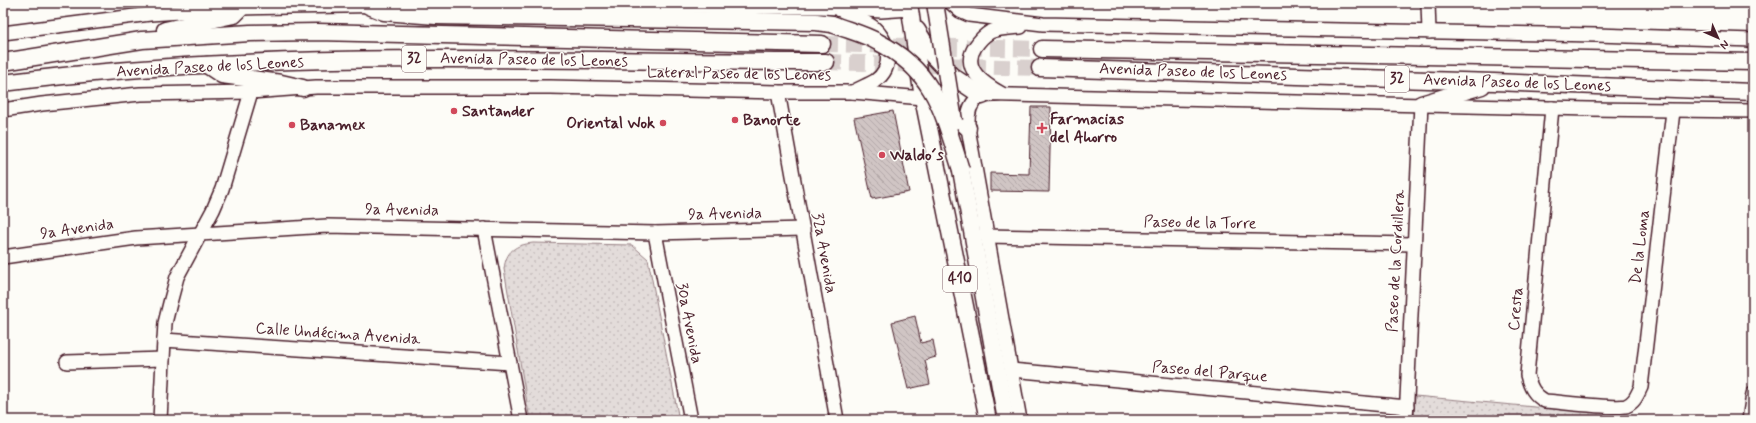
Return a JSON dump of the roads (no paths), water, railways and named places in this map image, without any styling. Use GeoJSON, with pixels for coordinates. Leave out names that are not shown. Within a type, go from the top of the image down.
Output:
{"type":"FeatureCollection","features":[{"type":"Feature","properties":{"kind":"main road","name":"410"},"geometry":{"type":"LineString","coordinates":[[936,3],[961,170],[1006,420]]}},
{"type":"Feature","properties":{"kind":"main road"},"geometry":{"type":"LineString","coordinates":[[370,6],[384,12],[436,16],[816,22],[832,24],[877,41],[901,56],[920,72],[942,108],[961,170]]}},
{"type":"Feature","properties":{"kind":"main road"},"geometry":{"type":"LineString","coordinates":[[142,40],[155,32],[234,15],[241,8]]}},
{"type":"Feature","properties":{"kind":"main road","name":"410"},"geometry":{"type":"LineString","coordinates":[[910,12],[923,98],[988,420]]}},
{"type":"Feature","properties":{"kind":"main road"},"geometry":{"type":"LineString","coordinates":[[910,12],[932,55],[952,76],[982,96]]}},
{"type":"Feature","properties":{"kind":"main road","name":"Avenida Paseo de los Leones"},"geometry":{"type":"LineString","coordinates":[[3,62],[142,40],[250,33],[318,32],[822,44]]}},
{"type":"Feature","properties":{"kind":"main road","name":"Avenida Paseo de los Leones"},"geometry":{"type":"LineString","coordinates":[[1042,49],[1753,62]]}},
{"type":"Feature","properties":{"kind":"main road","name":"Avenida Paseo de los Leones"},"geometry":{"type":"LineString","coordinates":[[3,83],[63,75],[207,65],[455,58],[678,62],[826,62]]}},
{"type":"Feature","properties":{"kind":"main road"},"geometry":{"type":"LineString","coordinates":[[207,65],[222,75],[281,83],[303,88]]}},
{"type":"Feature","properties":{"kind":"main road","name":"Avenida Paseo de los Leones"},"geometry":{"type":"LineString","coordinates":[[1040,68],[1494,82],[1753,92]]}},
{"type":"Feature","properties":{"kind":"main road"},"geometry":{"type":"LineString","coordinates":[[1421,104],[1494,82]]}},
{"type":"Feature","properties":{"kind":"main road"},"geometry":{"type":"LineString","coordinates":[[931,139],[936,120],[939,115],[947,113],[954,116],[968,128]]}},
{"type":"Feature","properties":{"kind":"street"},"geometry":{"type":"LineString","coordinates":[[951,3],[960,11],[969,15],[1042,24],[1753,40]]}},
{"type":"Feature","properties":{"kind":"street"},"geometry":{"type":"LineString","coordinates":[[1428,3],[1429,32]]}},
{"type":"Feature","properties":{"kind":"street"},"geometry":{"type":"LineString","coordinates":[[3,33],[219,6],[241,8],[278,5],[370,6],[397,4],[822,8],[910,12]]}},
{"type":"Feature","properties":{"kind":"street"},"geometry":{"type":"LineString","coordinates":[[822,8],[859,19],[872,27],[883,38],[888,57],[885,70],[876,80],[853,92]]}},
{"type":"Feature","properties":{"kind":"street"},"geometry":{"type":"LineString","coordinates":[[1002,94],[987,86],[977,77],[971,65],[971,53],[981,38],[991,31],[1042,24]]}},
{"type":"Feature","properties":{"kind":"street","name":"Lateral Paseo de los Leones"},"geometry":{"type":"LineString","coordinates":[[3,110],[42,104],[140,94],[251,92],[303,88],[550,87],[778,92],[853,92],[923,98]]}},
{"type":"Feature","properties":{"kind":"street"},"geometry":{"type":"LineString","coordinates":[[160,420],[165,323],[178,277],[213,210],[222,189],[251,92]]}},
{"type":"Feature","properties":{"kind":"street","name":"32a Avenida"},"geometry":{"type":"LineString","coordinates":[[778,92],[837,420]]}},
{"type":"Feature","properties":{"kind":"street"},"geometry":{"type":"LineString","coordinates":[[1020,420],[986,236],[968,128],[967,115],[970,108],[974,101],[982,96],[1002,94],[1673,111],[1753,111]]}},
{"type":"Feature","properties":{"kind":"street","name":"Paseo de la Cordillera"},"geometry":{"type":"LineString","coordinates":[[1407,413],[1413,244],[1421,104]]}},
{"type":"Feature","properties":{"kind":"street","name":"Cresta"},"geometry":{"type":"LineString","coordinates":[[1552,108],[1527,375],[1530,387],[1537,397],[1545,401],[1613,406],[1625,406],[1635,400],[1641,387]]}},
{"type":"Feature","properties":{"kind":"street","name":"De la Loma"},"geometry":{"type":"LineString","coordinates":[[1641,387],[1673,111]]}},
{"type":"Feature","properties":{"kind":"street","name":"9a Avenida"},"geometry":{"type":"LineString","coordinates":[[3,257],[136,238],[327,226],[655,233],[802,230]]}},
{"type":"Feature","properties":{"kind":"street"},"geometry":{"type":"LineString","coordinates":[[484,229],[521,420]]}},
{"type":"Feature","properties":{"kind":"street","name":"30a Avenida"},"geometry":{"type":"LineString","coordinates":[[655,233],[691,420]]}},
{"type":"Feature","properties":{"kind":"street","name":"Paseo de la Torre"},"geometry":{"type":"LineString","coordinates":[[986,236],[1413,244]]}},
{"type":"Feature","properties":{"kind":"street","name":"Calle Undécima Avenida"},"geometry":{"type":"LineString","coordinates":[[164,340],[510,363]]}},
{"type":"Feature","properties":{"kind":"street"},"geometry":{"type":"LineString","coordinates":[[67,362],[163,359]]}},
{"type":"Feature","properties":{"kind":"street","name":"Paseo del Parque"},"geometry":{"type":"LineString","coordinates":[[1011,370],[1407,413]]}},
{"type":"Feature","properties":{"kind":"street"},"geometry":{"type":"LineString","coordinates":[[1751,416],[1753,394]]}},
{"type":"Feature","properties":{"kind":"tunnel"},"geometry":{"type":"LineString","coordinates":[[822,44],[1042,49]]}},
{"type":"Feature","properties":{"kind":"tunnel"},"geometry":{"type":"LineString","coordinates":[[826,62],[1040,68]]}},
{"type":"Feature","properties":{"kind":"place","name":"Santander"},"geometry":{"type":"Point","coordinates":[454,111]}},
{"type":"Feature","properties":{"kind":"place","name":"Banorte"},"geometry":{"type":"Point","coordinates":[735,120]}},
{"type":"Feature","properties":{"kind":"place","name":"Oriental Wok"},"geometry":{"type":"Point","coordinates":[663,123]}},
{"type":"Feature","properties":{"kind":"place","name":"Banamex"},"geometry":{"type":"Point","coordinates":[292,125]}},
{"type":"Feature","properties":{"kind":"place","name":"Farmacias del Ahorro"},"geometry":{"type":"Point","coordinates":[1042,128]}},
{"type":"Feature","properties":{"kind":"place","name":"Waldo´s"},"geometry":{"type":"Point","coordinates":[882,155]}}]}
